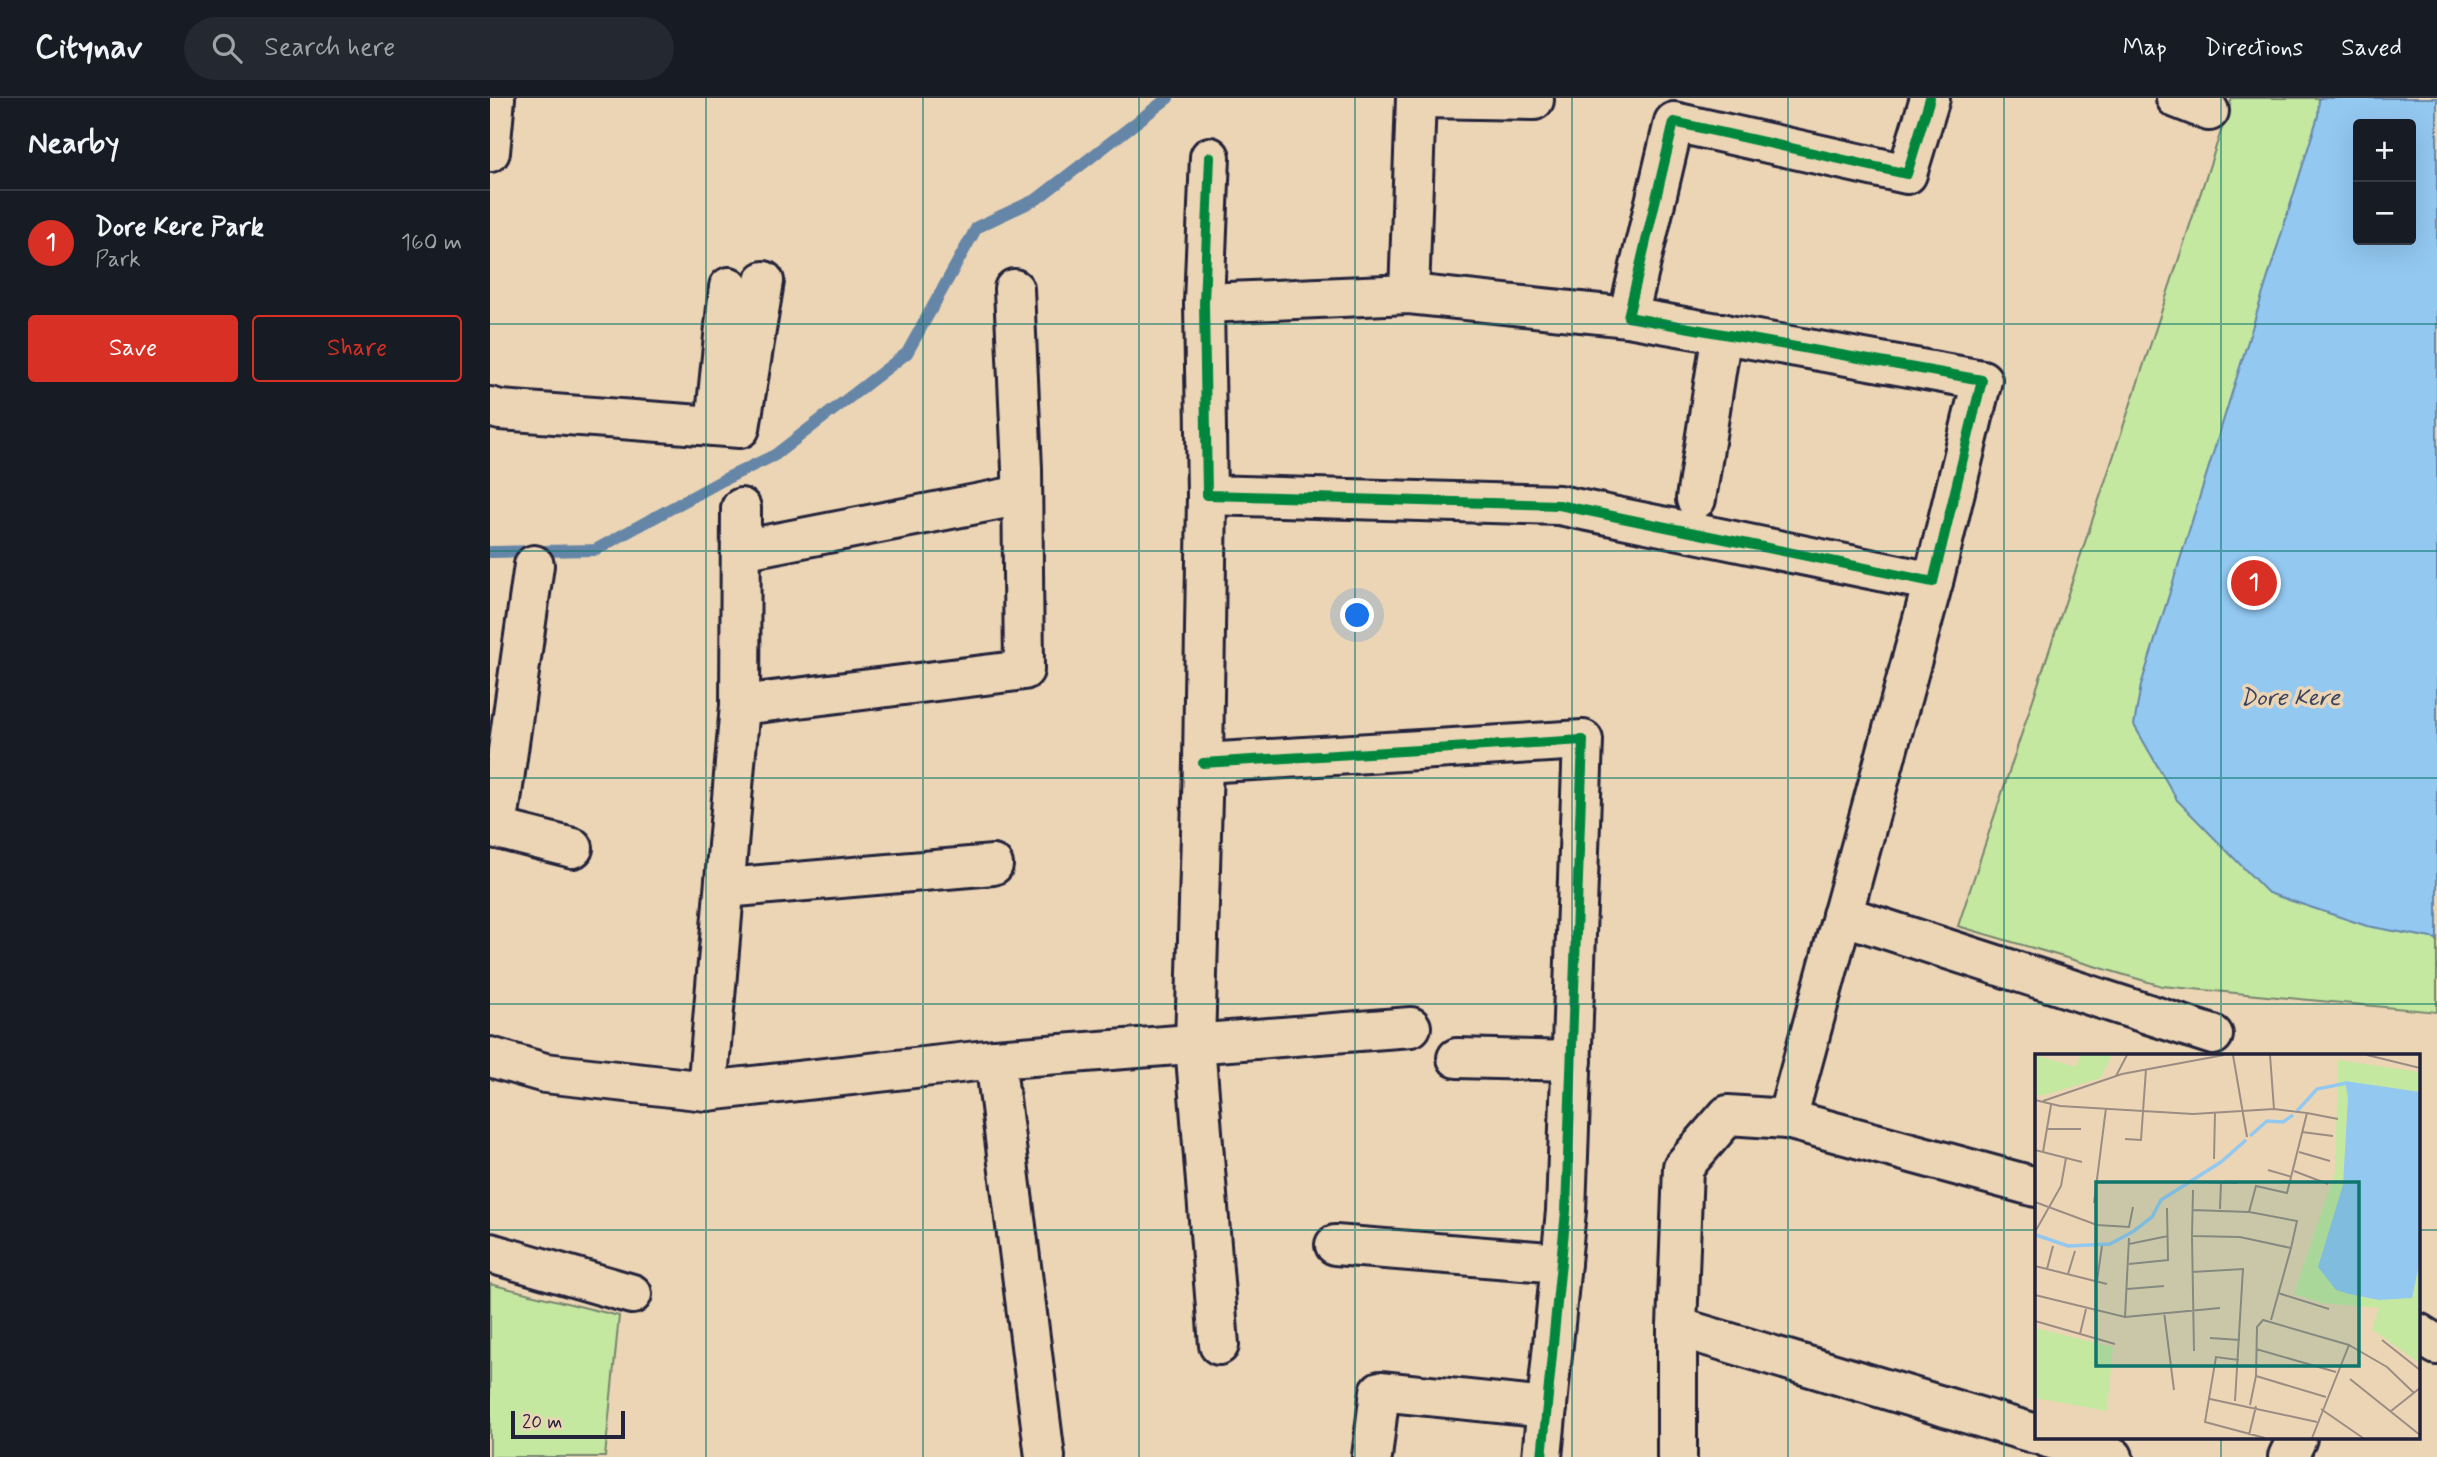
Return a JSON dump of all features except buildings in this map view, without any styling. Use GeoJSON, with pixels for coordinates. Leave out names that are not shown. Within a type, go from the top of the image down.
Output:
{"type":"FeatureCollection","features":[{"type":"Feature","properties":{"kind":"street"},"geometry":{"type":"LineString","coordinates":[[490,152],[495,98]]}},
{"type":"Feature","properties":{"kind":"street"},"geometry":{"type":"LineString","coordinates":[[1409,295],[1416,98]]}},
{"type":"Feature","properties":{"kind":"street"},"geometry":{"type":"LineString","coordinates":[[1422,98],[1534,100]]}},
{"type":"Feature","properties":{"kind":"street"},"geometry":{"type":"LineString","coordinates":[[1628,317],[1674,122],[1907,173],[1930,98]]}},
{"type":"Feature","properties":{"kind":"street"},"geometry":{"type":"LineString","coordinates":[[1210,157],[1203,303],[1207,495],[1195,1044],[1219,1345]]}},
{"type":"Feature","properties":{"kind":"street"},"geometry":{"type":"LineString","coordinates":[[495,408],[740,428],[747,284]]}},
{"type":"Feature","properties":{"kind":"street"},"geometry":{"type":"LineString","coordinates":[[740,705],[1024,670],[1022,495],[1014,289]]}},
{"type":"Feature","properties":{"kind":"street"},"geometry":{"type":"LineString","coordinates":[[1203,303],[1409,295],[1628,317],[1982,380],[1933,582],[1787,1119]]}},
{"type":"Feature","properties":{"kind":"street"},"geometry":{"type":"LineString","coordinates":[[1696,499],[1722,333]]}},
{"type":"Feature","properties":{"kind":"street"},"geometry":{"type":"LineString","coordinates":[[741,550],[1022,495]]}},
{"type":"Feature","properties":{"kind":"street"},"geometry":{"type":"LineString","coordinates":[[1207,495],[1559,505],[1933,582]]}},
{"type":"Feature","properties":{"kind":"street"},"geometry":{"type":"LineString","coordinates":[[707,1091],[740,705],[741,508]]}},
{"type":"Feature","properties":{"kind":"street"},"geometry":{"type":"LineString","coordinates":[[534,565],[494,828],[573,848]]}},
{"type":"Feature","properties":{"kind":"street"},"geometry":{"type":"LineString","coordinates":[[1203,763],[1583,740],[1566,1211],[1542,1457]]}},
{"type":"Feature","properties":{"kind":"street"},"geometry":{"type":"LineString","coordinates":[[724,888],[993,865]]}},
{"type":"Feature","properties":{"kind":"street"},"geometry":{"type":"LineString","coordinates":[[1842,915],[2213,1035]]}},
{"type":"Feature","properties":{"kind":"street"},"geometry":{"type":"LineString","coordinates":[[490,1057],[545,1073],[707,1091],[995,1059],[1410,1027]]}},
{"type":"Feature","properties":{"kind":"street"},"geometry":{"type":"LineString","coordinates":[[1457,1058],[1572,1061]]}},
{"type":"Feature","properties":{"kind":"street"},"geometry":{"type":"LineString","coordinates":[[995,1059],[1045,1457]]}},
{"type":"Feature","properties":{"kind":"street"},"geometry":{"type":"LineString","coordinates":[[1677,1457],[1677,1327],[1683,1167],[1728,1115],[1787,1119],[2035,1187]]}},
{"type":"Feature","properties":{"kind":"street"},"geometry":{"type":"LineString","coordinates":[[1335,1245],[1561,1264]]}},
{"type":"Feature","properties":{"kind":"street"},"geometry":{"type":"LineString","coordinates":[[490,1253],[632,1294]]}},
{"type":"Feature","properties":{"kind":"street"},"geometry":{"type":"LineString","coordinates":[[1677,1327],[2035,1434]]}},
{"type":"Feature","properties":{"kind":"street"},"geometry":{"type":"LineString","coordinates":[[2420,1334],[2437,1345]]}},
{"type":"Feature","properties":{"kind":"street"},"geometry":{"type":"LineString","coordinates":[[1372,1457],[1380,1391],[1547,1408]]}},
{"type":"Feature","properties":{"kind":"street"},"geometry":{"type":"LineString","coordinates":[[2055,1440],[2113,1457]]}},
{"type":"Feature","properties":{"kind":"street"},"geometry":{"type":"LineString","coordinates":[[2288,1457],[2296,1440]]}},
{"type":"Feature","properties":{"kind":"green space"},"geometry":{"type":"Polygon","coordinates":[[[2232,98],[2437,98],[2437,1012],[2162,986],[1958,926],[2232,98]]]}},
{"type":"Feature","properties":{"kind":"green space"},"geometry":{"type":"Polygon","coordinates":[[[490,1284],[619,1316],[605,1457],[490,1457],[490,1284]]]}},
{"type":"Feature","properties":{"kind":"water","name":"Dore Kere"},"geometry":{"type":"Polygon","coordinates":[[[2319,98],[2437,98],[2437,939],[2367,926],[2268,893],[2177,800],[2134,725],[2141,685],[2318,116],[2319,98]]]}},
{"type":"Feature","properties":{"kind":"waterway"},"geometry":{"type":"LineString","coordinates":[[490,552],[595,550],[723,480],[775,455],[907,353],[977,227],[1037,199],[1168,98]]}},
{"type":"Feature","properties":{"kind":"cycle path"},"geometry":{"type":"LineString","coordinates":[[1210,157],[1204,303],[1207,495],[1559,505],[1933,582],[1982,380],[1628,317],[1674,122],[1907,174],[1930,98]]}},
{"type":"Feature","properties":{"kind":"cycle path"},"geometry":{"type":"LineString","coordinates":[[1203,763],[1583,740],[1566,1211],[1542,1457]]}},
{"type":"Feature","properties":{"kind":"place","name":"Dore Kere Park"},"geometry":{"type":"Point","coordinates":[2254,583]}}]}
